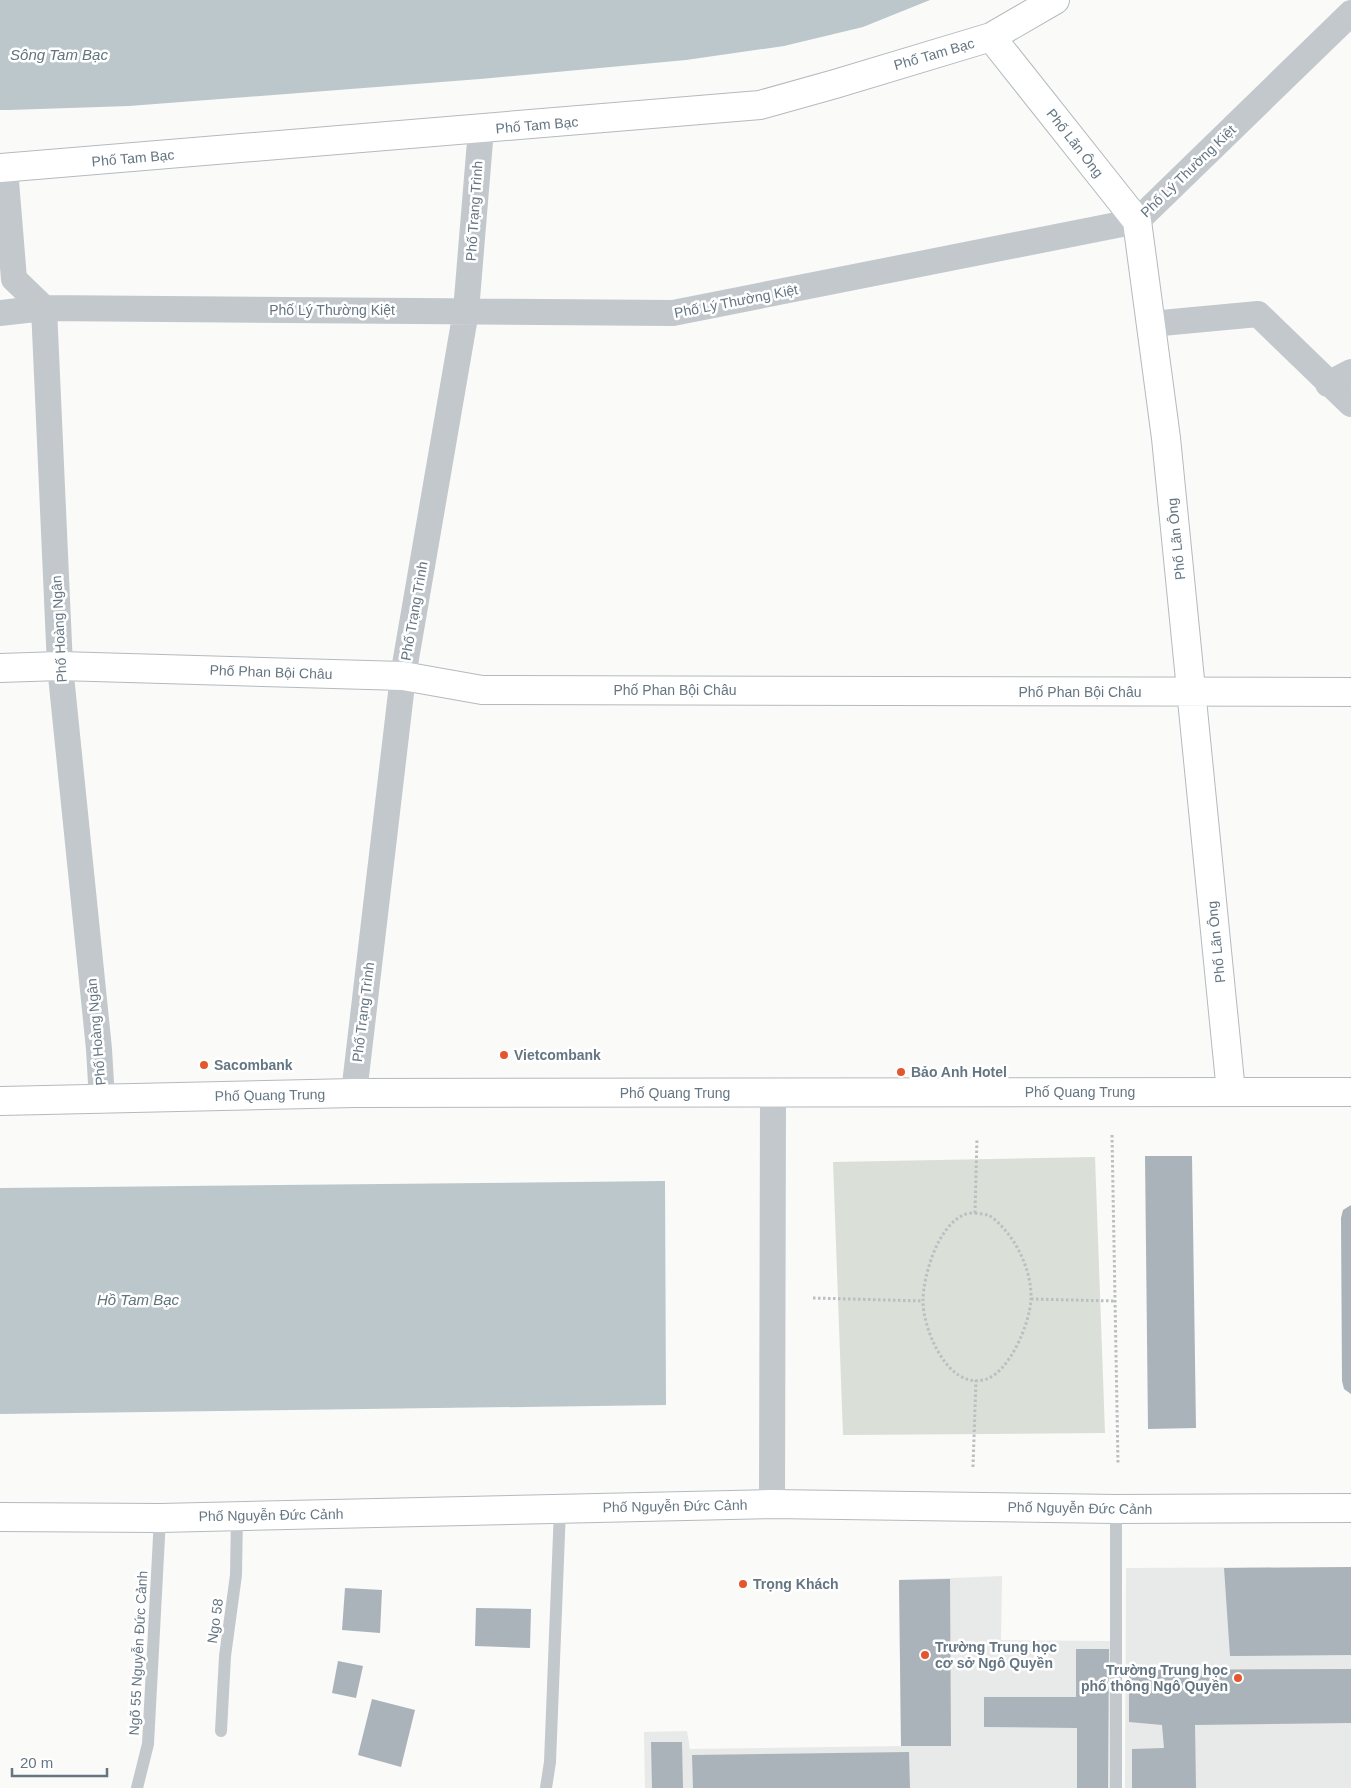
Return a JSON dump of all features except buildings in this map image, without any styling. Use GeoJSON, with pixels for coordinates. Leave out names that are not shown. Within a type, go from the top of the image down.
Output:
{"type":"FeatureCollection","features":[{"type":"Feature","properties":{"kind":"street","name":"Phố Tam Bạc"},"geometry":{"type":"LineString","coordinates":[[2,168],[760,105],[991,38],[1055,0]]}},
{"type":"Feature","properties":{"kind":"street","name":"Phố Lý Thường Kiệt"},"geometry":{"type":"LineString","coordinates":[[0,313],[44,308],[673,314],[1137,221],[1351,13]]}},
{"type":"Feature","properties":{"kind":"street","name":"Phố Lãn Ông"},"geometry":{"type":"LineString","coordinates":[[991,38],[1137,221],[1166,438],[1231,1092]]}},
{"type":"Feature","properties":{"kind":"street","name":"Phố Trạng Trình"},"geometry":{"type":"LineString","coordinates":[[354,1093],[403,676],[466,311],[481,129]]}},
{"type":"Feature","properties":{"kind":"street"},"geometry":{"type":"LineString","coordinates":[[2,168],[14,278],[44,308]]}},
{"type":"Feature","properties":{"kind":"street","name":"Phố Hoàng Ngân"},"geometry":{"type":"LineString","coordinates":[[44,308],[60,666],[99,1049],[102,1100]]}},
{"type":"Feature","properties":{"kind":"street"},"geometry":{"type":"LineString","coordinates":[[1151,324],[1258,314],[1340,378],[1351,404]]}},
{"type":"Feature","properties":{"kind":"street","name":"Phố Phan Bội Châu"},"geometry":{"type":"LineString","coordinates":[[0,668],[60,666],[403,676],[482,690],[1351,692]]}},
{"type":"Feature","properties":{"kind":"street","name":"Phố Quang Trung"},"geometry":{"type":"LineString","coordinates":[[0,1100],[102,1100],[354,1093],[1351,1092]]}},
{"type":"Feature","properties":{"kind":"street"},"geometry":{"type":"LineString","coordinates":[[772,1504],[773,1093]]}},
{"type":"Feature","properties":{"kind":"street","name":"Phố Nguyễn Đức Cảnh"},"geometry":{"type":"LineString","coordinates":[[0,1517],[160,1518],[772,1504],[1116,1509],[1351,1508]]}},
{"type":"Feature","properties":{"kind":"lane"},"geometry":{"type":"LineString","coordinates":[[546,1788],[550,1762],[560,1509]]}},
{"type":"Feature","properties":{"kind":"lane"},"geometry":{"type":"LineString","coordinates":[[1116,1509],[1116,1788]]}},
{"type":"Feature","properties":{"kind":"lane","name":"Ngo 58"},"geometry":{"type":"LineString","coordinates":[[221,1731],[225,1656],[236,1575],[237,1515]]}},
{"type":"Feature","properties":{"kind":"lane","name":"Ngõ 55 Nguyễn Đức Cảnh"},"geometry":{"type":"LineString","coordinates":[[137,1788],[148,1744],[160,1518]]}},
{"type":"Feature","properties":{"kind":"path"},"geometry":{"type":"LineString","coordinates":[[1112,1136],[1118,1463]]}},
{"type":"Feature","properties":{"kind":"path"},"geometry":{"type":"LineString","coordinates":[[975,1213],[978,1138]]}},
{"type":"Feature","properties":{"kind":"path"},"geometry":{"type":"LineString","coordinates":[[975,1213],[988,1215],[1013,1241],[1029,1280],[1031,1300],[1021,1335],[1012,1355],[997,1374],[983,1381],[970,1380],[958,1375],[946,1364],[936,1348],[926,1325],[923,1301],[930,1261],[943,1234],[964,1215],[975,1213]]}},
{"type":"Feature","properties":{"kind":"path"},"geometry":{"type":"LineString","coordinates":[[813,1298],[923,1301]]}},
{"type":"Feature","properties":{"kind":"path"},"geometry":{"type":"LineString","coordinates":[[1031,1300],[1114,1301]]}},
{"type":"Feature","properties":{"kind":"path"},"geometry":{"type":"LineString","coordinates":[[974,1467],[976,1380]]}},
{"type":"Feature","properties":{"kind":"shaded area"},"geometry":{"type":"Polygon","coordinates":[[[1095,1157],[1105,1433],[843,1435],[833,1162],[1095,1157]]]}},
{"type":"Feature","properties":{"kind":"shaded area","name":"Trường Trung học phổ thông Ngô Quyền"},"geometry":{"type":"Polygon","coordinates":[[[1351,1567],[1351,1788],[1125,1788],[1126,1568],[1351,1567]]]}},
{"type":"Feature","properties":{"kind":"shaded area"},"geometry":{"type":"Polygon","coordinates":[[[1002,1576],[1001,1640],[1111,1641],[1111,1788],[645,1788],[644,1732],[687,1731],[690,1749],[901,1746],[899,1580],[1002,1576]]]}},
{"type":"Feature","properties":{"kind":"water","name":"Sông Tam Bạc"},"geometry":{"type":"Polygon","coordinates":[[[0,0],[930,0],[863,27],[784,46],[686,60],[480,79],[129,106],[0,110],[0,0]]]}},
{"type":"Feature","properties":{"kind":"water","name":"Hồ Tam Bạc"},"geometry":{"type":"Polygon","coordinates":[[[665,1181],[666,1405],[0,1414],[0,1188],[665,1181]]]}},
{"type":"Feature","properties":{"kind":"place","name":"Vietcombank"},"geometry":{"type":"Point","coordinates":[504,1055]}},
{"type":"Feature","properties":{"kind":"place","name":"Sacombank"},"geometry":{"type":"Point","coordinates":[204,1065]}},
{"type":"Feature","properties":{"kind":"place","name":"Bảo Anh Hotel"},"geometry":{"type":"Point","coordinates":[901,1072]}},
{"type":"Feature","properties":{"kind":"place","name":"Trọng Khách"},"geometry":{"type":"Point","coordinates":[743,1584]}},
{"type":"Feature","properties":{"kind":"place","name":"Trường Trung học cơ sở Ngô Quyền"},"geometry":{"type":"Point","coordinates":[925,1655]}},
{"type":"Feature","properties":{"kind":"place","name":"Trường Trung học phổ thông Ngô Quyền"},"geometry":{"type":"Point","coordinates":[1238,1678]}}]}
